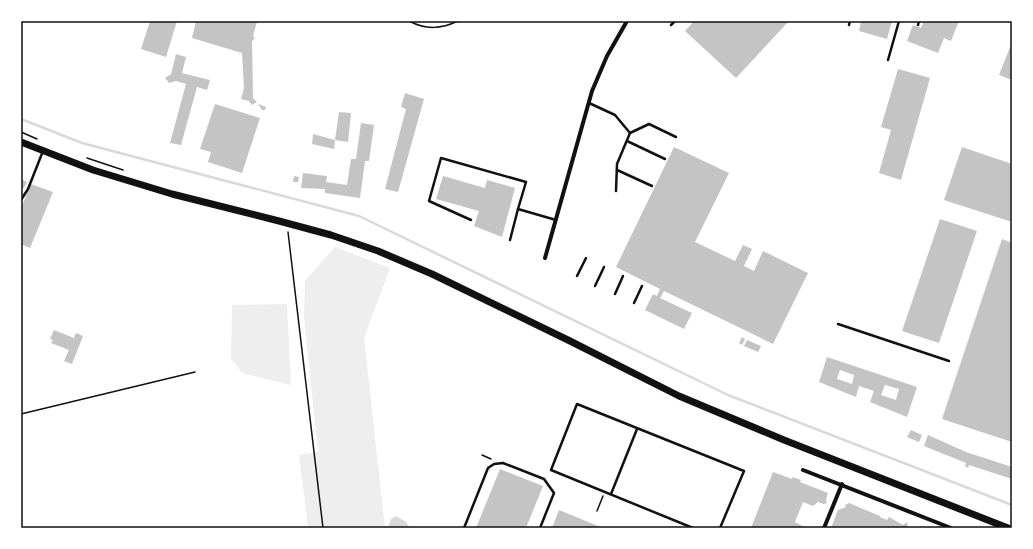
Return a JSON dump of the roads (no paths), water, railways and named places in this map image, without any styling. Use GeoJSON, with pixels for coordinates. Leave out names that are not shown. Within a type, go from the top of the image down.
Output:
{"type":"FeatureCollection","features":[{"type":"Feature","properties":{"kind":"main road"},"geometry":{"type":"LineString","coordinates":[[21,142],[93,170],[172,194],[287,223],[378,251],[432,274],[679,396],[784,440],[1008,528]]}},
{"type":"Feature","properties":{"kind":"street"},"geometry":{"type":"LineString","coordinates":[[545,258],[589,103],[600,71],[627,21]]}},
{"type":"Feature","properties":{"kind":"street"},"geometry":{"type":"LineString","coordinates":[[803,470],[951,528]]}},
{"type":"Feature","properties":{"kind":"street"},"geometry":{"type":"LineString","coordinates":[[824,528],[842,484]]}},
{"type":"Feature","properties":{"kind":"lane"},"geometry":{"type":"LineString","coordinates":[[671,25],[675,21]]}},
{"type":"Feature","properties":{"kind":"lane"},"geometry":{"type":"LineString","coordinates":[[848,25],[850,21]]}},
{"type":"Feature","properties":{"kind":"lane"},"geometry":{"type":"LineString","coordinates":[[888,60],[899,21]]}},
{"type":"Feature","properties":{"kind":"lane"},"geometry":{"type":"LineString","coordinates":[[918,25],[919,21]]}},
{"type":"Feature","properties":{"kind":"lane"},"geometry":{"type":"LineString","coordinates":[[589,103],[615,115],[630,133]]}},
{"type":"Feature","properties":{"kind":"lane"},"geometry":{"type":"LineString","coordinates":[[616,191],[617,164],[630,133],[649,124],[676,137]]}},
{"type":"Feature","properties":{"kind":"lane"},"geometry":{"type":"LineString","coordinates":[[626,141],[665,159]]}},
{"type":"Feature","properties":{"kind":"lane"},"geometry":{"type":"LineString","coordinates":[[21,200],[44,151]]}},
{"type":"Feature","properties":{"kind":"lane"},"geometry":{"type":"LineString","coordinates":[[471,220],[429,201],[440,158],[526,182],[510,240]]}},
{"type":"Feature","properties":{"kind":"lane"},"geometry":{"type":"LineString","coordinates":[[617,170],[652,186]]}},
{"type":"Feature","properties":{"kind":"lane"},"geometry":{"type":"LineString","coordinates":[[518,209],[556,220]]}},
{"type":"Feature","properties":{"kind":"lane"},"geometry":{"type":"LineString","coordinates":[[577,276],[586,258]]}},
{"type":"Feature","properties":{"kind":"lane"},"geometry":{"type":"LineString","coordinates":[[595,286],[604,267]]}},
{"type":"Feature","properties":{"kind":"lane"},"geometry":{"type":"LineString","coordinates":[[614,294],[623,276]]}},
{"type":"Feature","properties":{"kind":"lane"},"geometry":{"type":"LineString","coordinates":[[634,303],[642,286]]}},
{"type":"Feature","properties":{"kind":"lane"},"geometry":{"type":"LineString","coordinates":[[838,324],[949,361]]}},
{"type":"Feature","properties":{"kind":"lane"},"geometry":{"type":"LineString","coordinates":[[693,528],[551,470],[577,404],[744,471],[720,528]]}},
{"type":"Feature","properties":{"kind":"lane"},"geometry":{"type":"LineString","coordinates":[[611,494],[637,429]]}},
{"type":"Feature","properties":{"kind":"lane"},"geometry":{"type":"LineString","coordinates":[[464,528],[488,468],[494,464],[503,463],[544,479],[554,493],[540,528]]}},
{"type":"Feature","properties":{"kind":"waterway"},"geometry":{"type":"LineString","coordinates":[[21,119],[82,143],[359,216],[728,395],[1012,505]]}}]}
